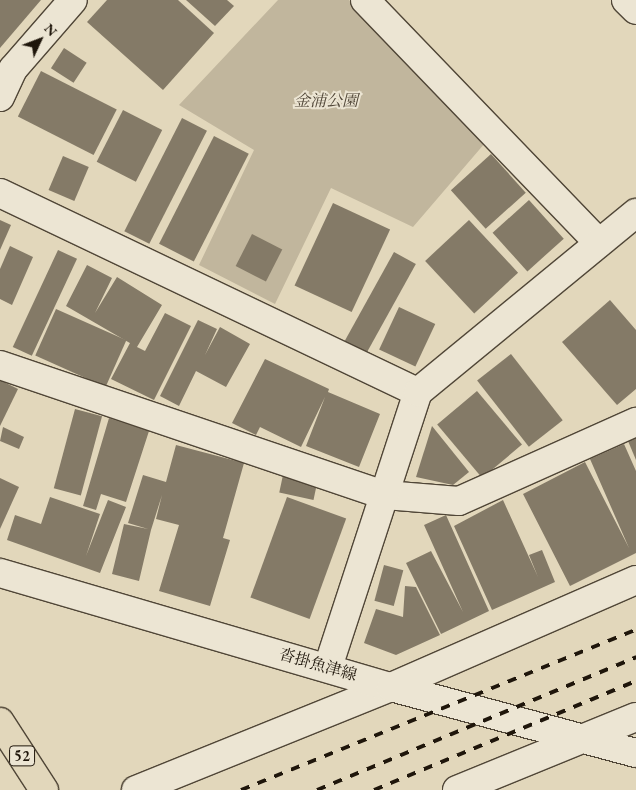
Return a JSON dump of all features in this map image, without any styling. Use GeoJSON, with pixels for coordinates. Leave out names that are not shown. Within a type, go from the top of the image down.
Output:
{"type":"FeatureCollection","features":[{"type":"Feature","properties":{"kind":"main road","name":"52"},"geometry":{"type":"LineString","coordinates":[[0,722],[44,790]]}},
{"type":"Feature","properties":{"kind":"street"},"geometry":{"type":"LineString","coordinates":[[0,97],[13,69],[73,0]]}},
{"type":"Feature","properties":{"kind":"street"},"geometry":{"type":"LineString","coordinates":[[365,0],[599,243]]}},
{"type":"Feature","properties":{"kind":"street"},"geometry":{"type":"LineString","coordinates":[[626,0],[636,10]]}},
{"type":"Feature","properties":{"kind":"street"},"geometry":{"type":"LineString","coordinates":[[0,193],[418,392]]}},
{"type":"Feature","properties":{"kind":"street"},"geometry":{"type":"LineString","coordinates":[[328,667],[418,392],[636,213]]}},
{"type":"Feature","properties":{"kind":"street"},"geometry":{"type":"LineString","coordinates":[[0,366],[385,495],[459,501],[636,422]]}},
{"type":"Feature","properties":{"kind":"street","name":"沓掛魚津線"},"geometry":{"type":"LineString","coordinates":[[0,573],[328,667],[391,687],[636,753]]}},
{"type":"Feature","properties":{"kind":"street"},"geometry":{"type":"LineString","coordinates":[[136,790],[391,687],[636,580]]}},
{"type":"Feature","properties":{"kind":"street"},"geometry":{"type":"LineString","coordinates":[[457,790],[636,717]]}},
{"type":"Feature","properties":{"kind":"green space","name":"金浦公園"},"geometry":{"type":"Polygon","coordinates":[[[278,0],[349,0],[485,143],[413,227],[331,188],[275,304],[199,265],[254,150],[179,105],[278,0]]]}},
{"type":"Feature","properties":{"kind":"building"},"geometry":{"type":"Polygon","coordinates":[[[0,0],[41,0],[0,48],[0,0]]]}},
{"type":"Feature","properties":{"kind":"building"},"geometry":{"type":"Polygon","coordinates":[[[107,0],[178,0],[214,33],[163,90],[87,22],[107,0]]]}},
{"type":"Feature","properties":{"kind":"building"},"geometry":{"type":"Polygon","coordinates":[[[186,0],[227,0],[234,6],[215,26],[186,0]]]}},
{"type":"Feature","properties":{"kind":"building"},"geometry":{"type":"Polygon","coordinates":[[[64,48],[87,63],[74,83],[51,68],[64,48]]]}},
{"type":"Feature","properties":{"kind":"building"},"geometry":{"type":"Polygon","coordinates":[[[41,71],[117,110],[94,155],[18,116],[41,71]]]}},
{"type":"Feature","properties":{"kind":"building"},"geometry":{"type":"Polygon","coordinates":[[[123,110],[162,130],[136,182],[97,162],[123,110]]]}},
{"type":"Feature","properties":{"kind":"building"},"geometry":{"type":"Polygon","coordinates":[[[182,118],[207,131],[149,244],[124,231],[182,118]]]}},
{"type":"Feature","properties":{"kind":"building"},"geometry":{"type":"Polygon","coordinates":[[[214,136],[249,154],[194,262],[159,244],[214,136]]]}},
{"type":"Feature","properties":{"kind":"building"},"geometry":{"type":"Polygon","coordinates":[[[491,154],[526,193],[486,229],[451,190],[491,154]]]}},
{"type":"Feature","properties":{"kind":"building"},"geometry":{"type":"Polygon","coordinates":[[[63,156],[89,167],[74,201],[49,190],[63,156]]]}},
{"type":"Feature","properties":{"kind":"building"},"geometry":{"type":"Polygon","coordinates":[[[529,200],[564,239],[527,271],[493,233],[529,200]]]}},
{"type":"Feature","properties":{"kind":"building"},"geometry":{"type":"Polygon","coordinates":[[[333,203],[390,230],[352,312],[295,285],[333,203]]]}},
{"type":"Feature","properties":{"kind":"building"},"geometry":{"type":"Polygon","coordinates":[[[0,220],[11,225],[0,250],[0,220]]]}},
{"type":"Feature","properties":{"kind":"building"},"geometry":{"type":"Polygon","coordinates":[[[469,220],[518,273],[474,314],[425,261],[469,220]]]}},
{"type":"Feature","properties":{"kind":"building"},"geometry":{"type":"Polygon","coordinates":[[[252,234],[282,249],[266,282],[236,266],[252,234]]]}},
{"type":"Feature","properties":{"kind":"building"},"geometry":{"type":"Polygon","coordinates":[[[10,246],[33,257],[12,305],[0,299],[0,269],[10,246]]]}},
{"type":"Feature","properties":{"kind":"building"},"geometry":{"type":"Polygon","coordinates":[[[58,250],[77,259],[32,356],[13,347],[58,250]]]}},
{"type":"Feature","properties":{"kind":"building"},"geometry":{"type":"Polygon","coordinates":[[[394,252],[416,264],[366,353],[345,341],[394,252]]]}},
{"type":"Feature","properties":{"kind":"building"},"geometry":{"type":"Polygon","coordinates":[[[87,265],[112,278],[95,313],[117,277],[162,305],[137,347],[145,351],[165,313],[191,326],[154,400],[111,379],[130,343],[66,306],[87,265]]]}},
{"type":"Feature","properties":{"kind":"building"},"geometry":{"type":"Polygon","coordinates":[[[610,300],[636,330],[636,389],[617,405],[562,342],[610,300]]]}},
{"type":"Feature","properties":{"kind":"building"},"geometry":{"type":"Polygon","coordinates":[[[399,307],[435,324],[415,367],[379,350],[399,307]]]}},
{"type":"Feature","properties":{"kind":"building"},"geometry":{"type":"Polygon","coordinates":[[[56,309],[126,340],[106,387],[35,356],[56,309]]]}},
{"type":"Feature","properties":{"kind":"building"},"geometry":{"type":"Polygon","coordinates":[[[198,320],[217,329],[205,355],[220,327],[250,344],[226,387],[196,371],[179,406],[160,396],[198,320]]]}},
{"type":"Feature","properties":{"kind":"building"},"geometry":{"type":"Polygon","coordinates":[[[511,354],[563,420],[529,447],[477,380],[511,354]]]}},
{"type":"Feature","properties":{"kind":"building"},"geometry":{"type":"Polygon","coordinates":[[[265,359],[329,389],[328,392],[380,414],[359,467],[306,446],[325,397],[301,447],[260,427],[256,435],[232,423],[265,359]]]}},
{"type":"Feature","properties":{"kind":"building"},"geometry":{"type":"Polygon","coordinates":[[[0,380],[18,389],[0,426],[0,380]]]}},
{"type":"Feature","properties":{"kind":"building"},"geometry":{"type":"Polygon","coordinates":[[[477,391],[522,445],[482,478],[437,424],[477,391]]]}},
{"type":"Feature","properties":{"kind":"building"},"geometry":{"type":"Polygon","coordinates":[[[75,409],[102,416],[81,495],[54,488],[75,409]]]}},
{"type":"Feature","properties":{"kind":"building"},"geometry":{"type":"Polygon","coordinates":[[[109,418],[149,431],[126,502],[101,494],[96,510],[83,506],[109,418]]]}},
{"type":"Feature","properties":{"kind":"building"},"geometry":{"type":"Polygon","coordinates":[[[432,426],[469,472],[453,485],[416,477],[432,426]]]}},
{"type":"Feature","properties":{"kind":"building"},"geometry":{"type":"Polygon","coordinates":[[[3,427],[24,437],[19,449],[0,441],[3,427]]]}},
{"type":"Feature","properties":{"kind":"building"},"geometry":{"type":"Polygon","coordinates":[[[636,438],[636,460],[628,441],[636,438]]]}},
{"type":"Feature","properties":{"kind":"building"},"geometry":{"type":"Polygon","coordinates":[[[624,444],[636,471],[636,553],[570,586],[523,494],[585,462],[629,548],[590,459],[624,444]]]}},
{"type":"Feature","properties":{"kind":"building"},"geometry":{"type":"Polygon","coordinates":[[[176,445],[244,463],[223,538],[230,540],[210,606],[159,591],[179,525],[156,519],[162,495],[151,530],[139,581],[112,574],[124,524],[148,529],[128,523],[143,475],[166,482],[176,445]]]}},
{"type":"Feature","properties":{"kind":"building"},"geometry":{"type":"Polygon","coordinates":[[[283,475],[317,482],[313,500],[279,493],[283,475]]]}},
{"type":"Feature","properties":{"kind":"building"},"geometry":{"type":"Polygon","coordinates":[[[0,478],[19,487],[0,529],[0,478]]]}},
{"type":"Feature","properties":{"kind":"building"},"geometry":{"type":"Polygon","coordinates":[[[50,497],[100,514],[86,556],[108,500],[126,507],[100,573],[7,540],[15,515],[41,524],[50,497]]]}},
{"type":"Feature","properties":{"kind":"building"},"geometry":{"type":"Polygon","coordinates":[[[287,497],[346,519],[310,619],[250,598],[287,497]]]}},
{"type":"Feature","properties":{"kind":"building"},"geometry":{"type":"Polygon","coordinates":[[[503,500],[538,577],[529,555],[542,550],[555,582],[492,610],[454,526],[503,500]]]}},
{"type":"Feature","properties":{"kind":"building"},"geometry":{"type":"Polygon","coordinates":[[[446,515],[489,611],[441,634],[406,563],[431,551],[463,612],[424,525],[446,515]]]}},
{"type":"Feature","properties":{"kind":"building"},"geometry":{"type":"Polygon","coordinates":[[[384,565],[403,570],[394,606],[374,601],[384,565]]]}},
{"type":"Feature","properties":{"kind":"building"},"geometry":{"type":"Polygon","coordinates":[[[405,586],[416,587],[440,635],[396,655],[364,643],[376,609],[403,617],[405,586]]]}},
{"type":"Feature","properties":{"kind":"railway"},"geometry":{"type":"LineString","coordinates":[[241,790],[636,630]]}},
{"type":"Feature","properties":{"kind":"railway"},"geometry":{"type":"LineString","coordinates":[[317,790],[636,657]]}},
{"type":"Feature","properties":{"kind":"railway"},"geometry":{"type":"LineString","coordinates":[[374,790],[636,681]]}}]}
